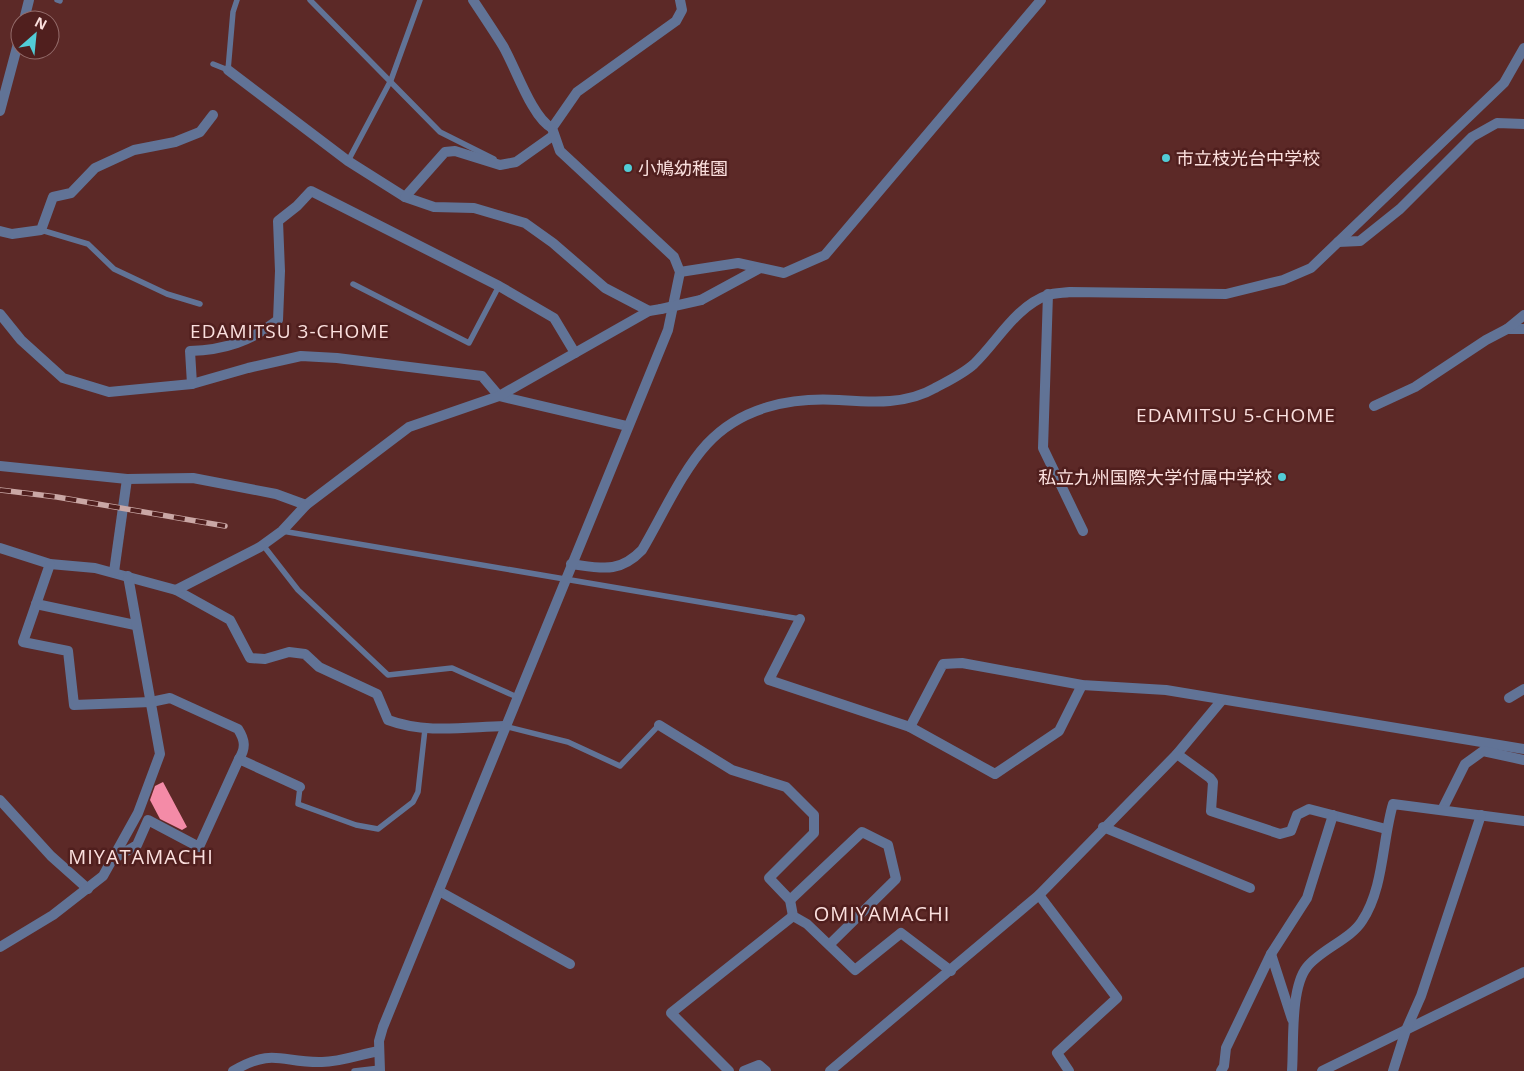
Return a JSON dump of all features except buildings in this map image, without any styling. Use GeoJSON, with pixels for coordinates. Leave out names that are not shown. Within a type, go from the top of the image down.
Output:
{"type":"FeatureCollection","features":[{"type":"Feature","properties":{"kind":"street"},"geometry":{"type":"LineString","coordinates":[[380,1070],[382,1027],[668,330],[680,272],[674,257],[560,150],[553,132],[537,112],[503,47],[473,0]]}},
{"type":"Feature","properties":{"kind":"street"},"geometry":{"type":"LineString","coordinates":[[405,197],[445,152],[455,151],[500,165],[516,162],[553,132],[577,92],[676,21],[682,10],[680,0]]}},
{"type":"Feature","properties":{"kind":"street"},"geometry":{"type":"LineString","coordinates":[[680,272],[738,263],[784,272],[825,255],[1041,0]]}},
{"type":"Feature","properties":{"kind":"street"},"geometry":{"type":"LineString","coordinates":[[571,564],[600,568],[619,567],[631,562],[642,550],[690,468],[707,444],[729,425],[746,415],[777,404],[809,398],[882,402],[904,399],[933,390],[973,365],[1028,304],[1048,294],[1070,292],[1226,294],[1283,280],[1311,268],[1504,83],[1524,48]]}},
{"type":"Feature","properties":{"kind":"street"},"geometry":{"type":"LineString","coordinates":[[0,111],[14,60]]}},
{"type":"Feature","properties":{"kind":"street"},"geometry":{"type":"LineString","coordinates":[[228,70],[348,161],[405,197],[434,207],[474,208],[525,223],[553,243],[605,288],[649,311]]}},
{"type":"Feature","properties":{"kind":"street"},"geometry":{"type":"LineString","coordinates":[[0,231],[12,234],[41,230],[53,197],[71,193],[95,168],[134,150],[175,142],[200,132],[213,115]]}},
{"type":"Feature","properties":{"kind":"street"},"geometry":{"type":"LineString","coordinates":[[1338,242],[1360,241],[1400,209],[1472,138],[1497,123],[1524,124]]}},
{"type":"Feature","properties":{"kind":"street"},"geometry":{"type":"LineString","coordinates":[[192,384],[190,351],[217,350],[261,334],[278,320],[280,271],[278,221],[298,206],[311,191],[499,286],[554,318],[575,353]]}},
{"type":"Feature","properties":{"kind":"street"},"geometry":{"type":"LineString","coordinates":[[176,590],[263,545],[282,531],[306,505],[409,427],[500,396],[649,311],[701,300],[760,268]]}},
{"type":"Feature","properties":{"kind":"street"},"geometry":{"type":"LineString","coordinates":[[1048,294],[1043,448],[1083,531]]}},
{"type":"Feature","properties":{"kind":"street"},"geometry":{"type":"LineString","coordinates":[[0,314],[21,340],[63,378],[109,392],[192,384],[248,368],[301,356],[337,358],[482,376],[500,396],[627,426]]}},
{"type":"Feature","properties":{"kind":"street"},"geometry":{"type":"LineString","coordinates":[[1374,406],[1415,388],[1486,340],[1507,329],[1524,315]]}},
{"type":"Feature","properties":{"kind":"street"},"geometry":{"type":"LineString","coordinates":[[1507,329],[1524,329]]}},
{"type":"Feature","properties":{"kind":"street"},"geometry":{"type":"LineString","coordinates":[[0,466],[127,479],[193,478],[276,494],[306,505]]}},
{"type":"Feature","properties":{"kind":"street"},"geometry":{"type":"LineString","coordinates":[[114,572],[127,479]]}},
{"type":"Feature","properties":{"kind":"street"},"geometry":{"type":"LineString","coordinates":[[0,548],[50,564],[114,572],[176,590],[230,620],[250,658],[265,659],[289,652],[305,654],[319,667],[377,694],[388,720],[404,726],[425,729],[504,726]]}},
{"type":"Feature","properties":{"kind":"street"},"geometry":{"type":"LineString","coordinates":[[50,564],[23,642],[68,652],[74,705],[151,702],[170,698],[238,729],[244,739],[244,752],[199,847],[148,820],[137,845],[113,859]]}},
{"type":"Feature","properties":{"kind":"street"},"geometry":{"type":"LineString","coordinates":[[0,947],[53,915],[104,876],[138,813],[160,754],[135,625],[128,576]]}},
{"type":"Feature","properties":{"kind":"street"},"geometry":{"type":"LineString","coordinates":[[36,604],[135,625]]}},
{"type":"Feature","properties":{"kind":"street"},"geometry":{"type":"LineString","coordinates":[[800,619],[769,680],[910,727],[995,774],[1060,731],[1082,685]]}},
{"type":"Feature","properties":{"kind":"street"},"geometry":{"type":"LineString","coordinates":[[910,727],[943,664],[962,664],[1082,685],[1166,690],[1524,749]]}},
{"type":"Feature","properties":{"kind":"street"},"geometry":{"type":"LineString","coordinates":[[1524,689],[1509,698],[1524,701]]}},
{"type":"Feature","properties":{"kind":"street"},"geometry":{"type":"LineString","coordinates":[[830,1071],[1039,895],[1103,827],[1177,754],[1222,700]]}},
{"type":"Feature","properties":{"kind":"street"},"geometry":{"type":"LineString","coordinates":[[659,725],[732,770],[786,787],[814,815],[814,833],[769,878],[790,900],[793,916],[807,924],[830,944],[854,970],[901,933],[951,971]]}},
{"type":"Feature","properties":{"kind":"street"},"geometry":{"type":"LineString","coordinates":[[1442,810],[1465,764],[1483,751],[1524,760]]}},
{"type":"Feature","properties":{"kind":"street"},"geometry":{"type":"LineString","coordinates":[[1177,754],[1213,782],[1211,811],[1280,834],[1291,831],[1297,815],[1309,809],[1386,829]]}},
{"type":"Feature","properties":{"kind":"street"},"geometry":{"type":"LineString","coordinates":[[240,759],[300,787]]}},
{"type":"Feature","properties":{"kind":"street"},"geometry":{"type":"LineString","coordinates":[[0,800],[52,856],[88,889]]}},
{"type":"Feature","properties":{"kind":"street"},"geometry":{"type":"LineString","coordinates":[[1292,1071],[1295,991],[1306,967],[1362,922],[1377,885],[1386,829],[1393,804],[1524,821]]}},
{"type":"Feature","properties":{"kind":"street"},"geometry":{"type":"LineString","coordinates":[[1220,1071],[1224,1066],[1226,1048],[1271,954],[1307,898],[1333,815]]}},
{"type":"Feature","properties":{"kind":"street"},"geometry":{"type":"LineString","coordinates":[[1393,1071],[1406,1030],[1421,996],[1481,815]]}},
{"type":"Feature","properties":{"kind":"street"},"geometry":{"type":"LineString","coordinates":[[1103,827],[1250,888]]}},
{"type":"Feature","properties":{"kind":"street"},"geometry":{"type":"LineString","coordinates":[[790,900],[862,832],[888,845],[896,880],[830,944]]}},
{"type":"Feature","properties":{"kind":"street"},"geometry":{"type":"LineString","coordinates":[[439,891],[570,964]]}},
{"type":"Feature","properties":{"kind":"street"},"geometry":{"type":"LineString","coordinates":[[1039,895],[1117,998],[1057,1053],[1069,1071]]}},
{"type":"Feature","properties":{"kind":"street"},"geometry":{"type":"LineString","coordinates":[[729,1071],[671,1014],[793,916]]}},
{"type":"Feature","properties":{"kind":"street"},"geometry":{"type":"LineString","coordinates":[[1271,954],[1295,1028]]}},
{"type":"Feature","properties":{"kind":"street"},"geometry":{"type":"LineString","coordinates":[[1322,1071],[1524,972]]}},
{"type":"Feature","properties":{"kind":"street"},"geometry":{"type":"LineString","coordinates":[[233,1071],[251,1060],[269,1056],[323,1062],[380,1050]]}},
{"type":"Feature","properties":{"kind":"street"},"geometry":{"type":"LineString","coordinates":[[744,1071],[759,1065],[766,1071]]}},
{"type":"Feature","properties":{"kind":"lane"},"geometry":{"type":"LineString","coordinates":[[213,64],[228,70],[233,12],[237,0]]}},
{"type":"Feature","properties":{"kind":"lane"},"geometry":{"type":"LineString","coordinates":[[310,0],[391,80],[440,132],[505,164]]}},
{"type":"Feature","properties":{"kind":"lane"},"geometry":{"type":"LineString","coordinates":[[348,161],[391,80],[420,0]]}},
{"type":"Feature","properties":{"kind":"lane"},"geometry":{"type":"LineString","coordinates":[[41,230],[88,244],[114,269],[167,294],[200,304]]}},
{"type":"Feature","properties":{"kind":"lane"},"geometry":{"type":"LineString","coordinates":[[354,284],[469,344],[499,286]]}},
{"type":"Feature","properties":{"kind":"lane"},"geometry":{"type":"LineString","coordinates":[[282,531],[800,619]]}},
{"type":"Feature","properties":{"kind":"lane"},"geometry":{"type":"LineString","coordinates":[[263,545],[298,590],[388,675],[452,668],[517,697]]}},
{"type":"Feature","properties":{"kind":"lane"},"geometry":{"type":"LineString","coordinates":[[504,726],[568,742],[620,766],[659,725]]}},
{"type":"Feature","properties":{"kind":"lane"},"geometry":{"type":"LineString","coordinates":[[300,787],[298,804],[356,824],[378,829],[413,802],[425,729]]}},
{"type":"Feature","properties":{"kind":"lane"},"geometry":{"type":"LineString","coordinates":[[354,1071],[380,1070]]}},
{"type":"Feature","properties":{"kind":"railway"},"geometry":{"type":"LineString","coordinates":[[0,490],[57,497],[225,526]]}},
{"type":"Feature","properties":{"kind":"place","name":"市立枝光台中学校"},"geometry":{"type":"Point","coordinates":[1166,158]}},
{"type":"Feature","properties":{"kind":"place","name":"小鳩幼稚園"},"geometry":{"type":"Point","coordinates":[628,168]}},
{"type":"Feature","properties":{"kind":"place","name":"私立九州国際大学付属中学校"},"geometry":{"type":"Point","coordinates":[1282,477]}},
{"type":"Feature","properties":{"kind":"district","name":"EDAMITSU 3-CHOME"},"geometry":{"type":"Point","coordinates":[290,331]}},
{"type":"Feature","properties":{"kind":"district","name":"EDAMITSU 5-CHOME"},"geometry":{"type":"Point","coordinates":[1236,415]}},
{"type":"Feature","properties":{"kind":"district","name":"MIYATAMACHI"},"geometry":{"type":"Point","coordinates":[141,856]}},
{"type":"Feature","properties":{"kind":"district","name":"OMIYAMACHI"},"geometry":{"type":"Point","coordinates":[882,913]}}]}
